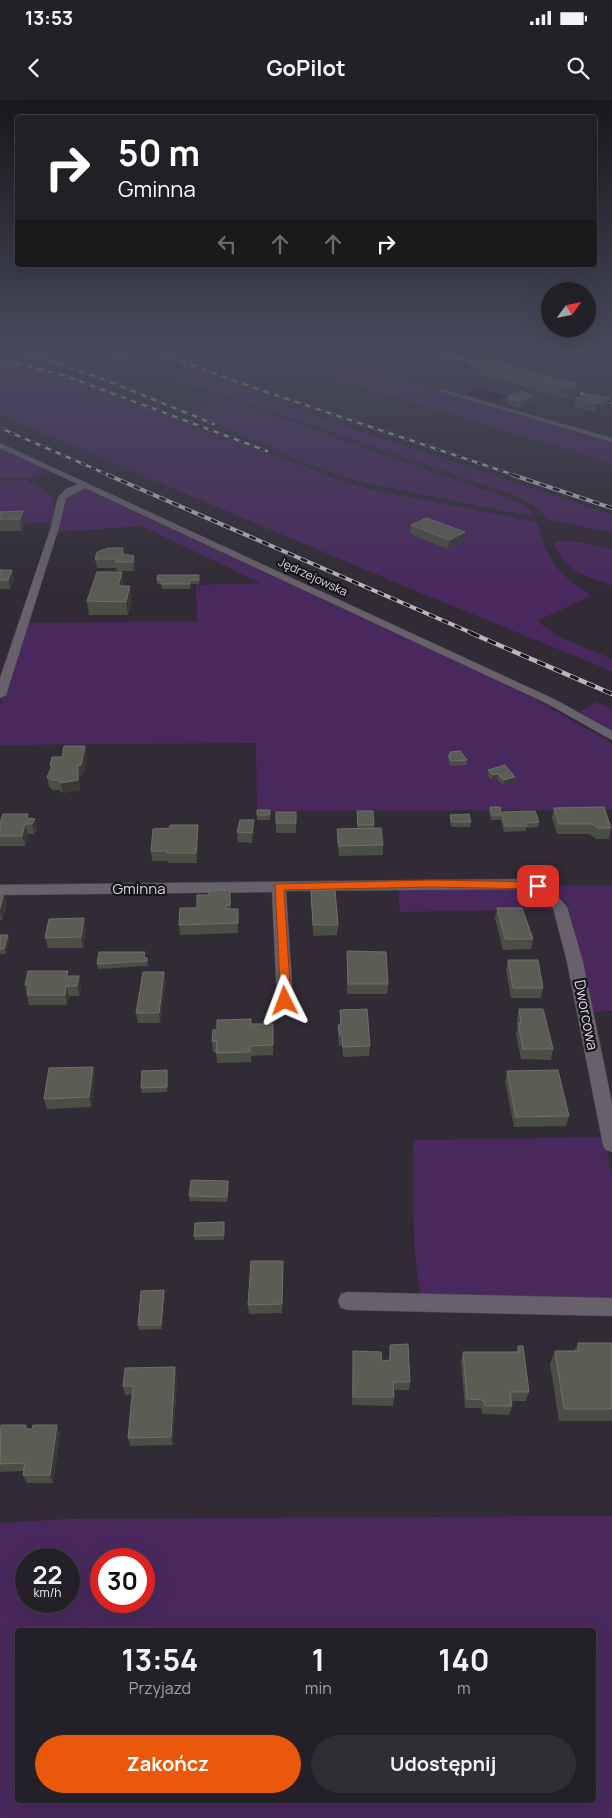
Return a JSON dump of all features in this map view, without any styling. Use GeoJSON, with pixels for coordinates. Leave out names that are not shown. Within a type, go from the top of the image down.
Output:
{"type":"FeatureCollection","features":[{"type":"Feature","properties":{"kind":"street"},"geometry":{"type":"LineString","coordinates":[[582,431],[612,440]]}},
{"type":"Feature","properties":{"kind":"street","name":"Jędrzejowska"},"geometry":{"type":"LineString","coordinates":[[0,445],[552,702],[612,736]]}},
{"type":"Feature","properties":{"kind":"street"},"geometry":{"type":"LineString","coordinates":[[0,695],[55,527],[62,498],[69,491],[86,484]]}},
{"type":"Feature","properties":{"kind":"street","name":"Gminna"},"geometry":{"type":"LineString","coordinates":[[0,890],[530,884],[546,891]]}},
{"type":"Feature","properties":{"kind":"street"},"geometry":{"type":"LineString","coordinates":[[279,887],[285,1001]]}},
{"type":"Feature","properties":{"kind":"street","name":"Dworcowa"},"geometry":{"type":"LineString","coordinates":[[546,891],[560,908],[575,962],[612,1145]]}},
{"type":"Feature","properties":{"kind":"street"},"geometry":{"type":"LineString","coordinates":[[348,1301],[612,1307]]}},
{"type":"Feature","properties":{"kind":"shaded area"},"geometry":{"type":"Polygon","coordinates":[[[38,431],[208,431],[345,482],[374,490],[537,522],[549,556],[554,564],[568,579],[590,594],[589,597],[537,621],[556,635],[612,659],[612,671],[418,592],[38,431]]]}},
{"type":"Feature","properties":{"kind":"shaded area"},"geometry":{"type":"Polygon","coordinates":[[[234,431],[317,431],[513,500],[526,506],[534,517],[356,481],[305,463],[234,431]]]}},
{"type":"Feature","properties":{"kind":"shaded area"},"geometry":{"type":"Polygon","coordinates":[[[330,431],[361,431],[612,515],[612,532],[548,520],[537,507],[513,495],[330,431]]]}},
{"type":"Feature","properties":{"kind":"shaded area"},"geometry":{"type":"Polygon","coordinates":[[[505,431],[578,431],[612,441],[612,464],[505,431]]]}},
{"type":"Feature","properties":{"kind":"shaded area"},"geometry":{"type":"Polygon","coordinates":[[[0,448],[49,471],[33,477],[0,478],[0,448]]]}},
{"type":"Feature","properties":{"kind":"shaded area"},"geometry":{"type":"Polygon","coordinates":[[[25,480],[50,495],[54,505],[53,523],[0,523],[0,481],[25,480]]]}},
{"type":"Feature","properties":{"kind":"shaded area"},"geometry":{"type":"Polygon","coordinates":[[[83,488],[492,678],[542,703],[612,743],[612,810],[257,811],[256,743],[0,745],[0,705],[28,623],[197,621],[196,585],[260,583],[142,526],[57,532],[66,498],[83,488]]]}},
{"type":"Feature","properties":{"kind":"shaded area"},"geometry":{"type":"Polygon","coordinates":[[[554,541],[578,542],[612,549],[612,585],[593,579],[569,566],[557,551],[554,541]]]}},
{"type":"Feature","properties":{"kind":"shaded area"},"geometry":{"type":"Polygon","coordinates":[[[596,702],[612,709],[612,731],[579,712],[596,702]]]}},
{"type":"Feature","properties":{"kind":"shaded area"},"geometry":{"type":"Polygon","coordinates":[[[612,885],[612,1011],[590,1012],[571,919],[564,900],[548,886],[612,885]]]}},
{"type":"Feature","properties":{"kind":"shaded area"},"geometry":{"type":"Polygon","coordinates":[[[398,887],[523,887],[540,893],[556,909],[400,912],[398,887]]]}},
{"type":"Feature","properties":{"kind":"shaded area"},"geometry":{"type":"Polygon","coordinates":[[[604,1137],[612,1175],[612,1298],[602,1300],[492,1295],[420,1297],[414,1244],[413,1140],[604,1137]]]}},
{"type":"Feature","properties":{"kind":"shaded area"},"geometry":{"type":"Polygon","coordinates":[[[612,1516],[612,1818],[0,1818],[0,1523],[67,1519],[612,1516]]]}},
{"type":"Feature","properties":{"kind":"building"},"geometry":{"type":"Polygon","coordinates":[[[23,511],[20,519],[0,519],[0,512],[23,511]]]}},
{"type":"Feature","properties":{"kind":"building"},"geometry":{"type":"Polygon","coordinates":[[[427,518],[465,532],[449,540],[411,525],[427,518]]]}},
{"type":"Feature","properties":{"kind":"building"},"geometry":{"type":"Polygon","coordinates":[[[108,548],[123,548],[122,554],[134,556],[133,562],[116,562],[116,559],[95,559],[97,552],[108,548]]]}},
{"type":"Feature","properties":{"kind":"building"},"geometry":{"type":"Polygon","coordinates":[[[0,570],[12,570],[8,580],[0,580],[0,570]]]}},
{"type":"Feature","properties":{"kind":"building"},"geometry":{"type":"Polygon","coordinates":[[[97,572],[122,572],[118,586],[130,586],[126,602],[87,601],[97,572]]]}},
{"type":"Feature","properties":{"kind":"building"},"geometry":{"type":"Polygon","coordinates":[[[158,575],[199,575],[198,580],[190,580],[189,584],[161,584],[162,580],[157,580],[158,575]]]}},
{"type":"Feature","properties":{"kind":"building"},"geometry":{"type":"Polygon","coordinates":[[[64,746],[85,746],[81,765],[78,766],[78,780],[61,783],[47,777],[52,766],[50,765],[52,757],[62,757],[64,746]]]}},
{"type":"Feature","properties":{"kind":"building"},"geometry":{"type":"Polygon","coordinates":[[[460,751],[467,760],[451,761],[448,755],[451,755],[450,752],[460,751]]]}},
{"type":"Feature","properties":{"kind":"building"},"geometry":{"type":"Polygon","coordinates":[[[505,765],[515,777],[504,780],[498,774],[493,775],[488,770],[505,765]]]}},
{"type":"Feature","properties":{"kind":"building"},"geometry":{"type":"Polygon","coordinates":[[[490,807],[500,807],[501,812],[535,811],[539,822],[526,823],[527,826],[505,826],[502,815],[492,815],[490,807]]]}},
{"type":"Feature","properties":{"kind":"building"},"geometry":{"type":"Polygon","coordinates":[[[604,807],[611,828],[598,828],[592,824],[559,824],[554,808],[604,807]]]}},
{"type":"Feature","properties":{"kind":"building"},"geometry":{"type":"Polygon","coordinates":[[[257,810],[270,810],[270,815],[257,815],[257,810]]]}},
{"type":"Feature","properties":{"kind":"building"},"geometry":{"type":"Polygon","coordinates":[[[357,811],[373,811],[374,825],[358,825],[357,811]]]}},
{"type":"Feature","properties":{"kind":"building"},"geometry":{"type":"Polygon","coordinates":[[[276,812],[296,812],[296,823],[276,823],[276,812]]]}},
{"type":"Feature","properties":{"kind":"building"},"geometry":{"type":"Polygon","coordinates":[[[3,814],[28,814],[27,818],[35,819],[32,824],[25,824],[22,836],[0,836],[0,823],[3,814]]]}},
{"type":"Feature","properties":{"kind":"building"},"geometry":{"type":"Polygon","coordinates":[[[469,814],[471,822],[452,822],[450,815],[469,814]]]}},
{"type":"Feature","properties":{"kind":"building"},"geometry":{"type":"Polygon","coordinates":[[[240,820],[254,820],[252,833],[237,832],[240,820]]]}},
{"type":"Feature","properties":{"kind":"building"},"geometry":{"type":"Polygon","coordinates":[[[170,825],[198,825],[196,853],[151,851],[153,829],[170,828],[170,825]]]}},
{"type":"Feature","properties":{"kind":"building"},"geometry":{"type":"Polygon","coordinates":[[[381,828],[383,845],[339,846],[337,829],[381,828]]]}},
{"type":"Feature","properties":{"kind":"building"},"geometry":{"type":"Polygon","coordinates":[[[209,890],[230,890],[230,905],[226,905],[226,909],[238,909],[238,923],[179,925],[180,908],[197,908],[197,895],[209,895],[209,890]]]}},
{"type":"Feature","properties":{"kind":"building"},"geometry":{"type":"Polygon","coordinates":[[[335,890],[338,925],[313,925],[311,891],[335,890]]]}},
{"type":"Feature","properties":{"kind":"building"},"geometry":{"type":"Polygon","coordinates":[[[0,893],[4,893],[0,908],[0,893]]]}},
{"type":"Feature","properties":{"kind":"building"},"geometry":{"type":"Polygon","coordinates":[[[497,908],[522,908],[533,939],[505,939],[497,908]]]}},
{"type":"Feature","properties":{"kind":"building"},"geometry":{"type":"Polygon","coordinates":[[[84,918],[81,937],[45,938],[49,919],[84,918]]]}},
{"type":"Feature","properties":{"kind":"building"},"geometry":{"type":"Polygon","coordinates":[[[0,935],[8,935],[4,949],[0,949],[0,935]]]}},
{"type":"Feature","properties":{"kind":"building"},"geometry":{"type":"Polygon","coordinates":[[[347,951],[386,952],[388,984],[348,984],[347,951]]]}},
{"type":"Feature","properties":{"kind":"building"},"geometry":{"type":"Polygon","coordinates":[[[99,952],[145,952],[144,957],[147,958],[147,961],[97,964],[99,952]]]}},
{"type":"Feature","properties":{"kind":"building"},"geometry":{"type":"Polygon","coordinates":[[[508,960],[538,960],[543,988],[513,988],[508,960]]]}},
{"type":"Feature","properties":{"kind":"building"},"geometry":{"type":"Polygon","coordinates":[[[28,971],[68,971],[67,976],[79,976],[77,986],[66,986],[65,995],[27,995],[29,985],[25,985],[28,971]]]}},
{"type":"Feature","properties":{"kind":"building"},"geometry":{"type":"Polygon","coordinates":[[[143,972],[164,972],[159,1013],[136,1013],[143,972]]]}},
{"type":"Feature","properties":{"kind":"building"},"geometry":{"type":"Polygon","coordinates":[[[367,1009],[370,1046],[343,1047],[342,1035],[340,1035],[338,1025],[341,1025],[340,1010],[367,1009]]]}},
{"type":"Feature","properties":{"kind":"building"},"geometry":{"type":"Polygon","coordinates":[[[519,1009],[543,1009],[553,1049],[523,1049],[518,1023],[521,1023],[519,1009]]]}},
{"type":"Feature","properties":{"kind":"building"},"geometry":{"type":"Polygon","coordinates":[[[251,1019],[251,1024],[273,1024],[273,1045],[250,1046],[250,1052],[216,1053],[217,1041],[212,1041],[213,1030],[217,1030],[217,1020],[251,1019]]]}},
{"type":"Feature","properties":{"kind":"building"},"geometry":{"type":"Polygon","coordinates":[[[93,1067],[89,1097],[44,1099],[49,1068],[93,1067]]]}},
{"type":"Feature","properties":{"kind":"building"},"geometry":{"type":"Polygon","coordinates":[[[167,1070],[167,1087],[141,1088],[142,1071],[167,1070]]]}},
{"type":"Feature","properties":{"kind":"building"},"geometry":{"type":"Polygon","coordinates":[[[558,1070],[569,1116],[516,1117],[507,1071],[558,1070]]]}},
{"type":"Feature","properties":{"kind":"building"},"geometry":{"type":"Polygon","coordinates":[[[191,1180],[228,1181],[227,1197],[189,1196],[191,1180]]]}},
{"type":"Feature","properties":{"kind":"building"},"geometry":{"type":"Polygon","coordinates":[[[224,1222],[224,1235],[194,1236],[195,1223],[224,1222]]]}},
{"type":"Feature","properties":{"kind":"building"},"geometry":{"type":"Polygon","coordinates":[[[251,1261],[283,1261],[282,1304],[248,1305],[251,1261]]]}},
{"type":"Feature","properties":{"kind":"building"},"geometry":{"type":"Polygon","coordinates":[[[164,1290],[161,1325],[138,1325],[141,1291],[164,1290]]]}},
{"type":"Feature","properties":{"kind":"building"},"geometry":{"type":"Polygon","coordinates":[[[578,1343],[612,1343],[612,1409],[564,1409],[555,1351],[579,1351],[578,1343]]]}},
{"type":"Feature","properties":{"kind":"building"},"geometry":{"type":"Polygon","coordinates":[[[408,1344],[410,1382],[393,1382],[394,1397],[353,1397],[353,1351],[381,1352],[382,1361],[390,1360],[390,1345],[408,1344]]]}},
{"type":"Feature","properties":{"kind":"building"},"geometry":{"type":"Polygon","coordinates":[[[518,1346],[523,1346],[529,1392],[510,1392],[512,1406],[485,1406],[483,1400],[467,1399],[463,1352],[519,1352],[518,1346]]]}},
{"type":"Feature","properties":{"kind":"building"},"geometry":{"type":"Polygon","coordinates":[[[175,1367],[171,1437],[128,1438],[133,1386],[123,1386],[125,1368],[175,1367]]]}},
{"type":"Feature","properties":{"kind":"building"},"geometry":{"type":"Polygon","coordinates":[[[1,1425],[26,1425],[25,1429],[32,1429],[33,1425],[57,1425],[50,1475],[23,1475],[25,1463],[0,1464],[1,1425]]]}},
{"type":"Feature","properties":{"kind":"railway"},"geometry":{"type":"LineString","coordinates":[[7,431],[111,476]]}},
{"type":"Feature","properties":{"kind":"railway"},"geometry":{"type":"LineString","coordinates":[[214,431],[267,451]]}},
{"type":"Feature","properties":{"kind":"railway"},"geometry":{"type":"LineString","coordinates":[[383,431],[517,476]]}},
{"type":"Feature","properties":{"kind":"railway"},"geometry":{"type":"LineString","coordinates":[[108,475],[474,634]]}},
{"type":"Feature","properties":{"kind":"railway"},"geometry":{"type":"LineString","coordinates":[[513,475],[612,508]]}},
{"type":"Feature","properties":{"kind":"railway"},"geometry":{"type":"LineString","coordinates":[[471,633],[612,694]]}},
{"type":"Feature","properties":{"kind":"route"},"geometry":{"type":"LineString","coordinates":[[285,1001],[279,887],[432,884],[530,884],[538,886]]}}]}
